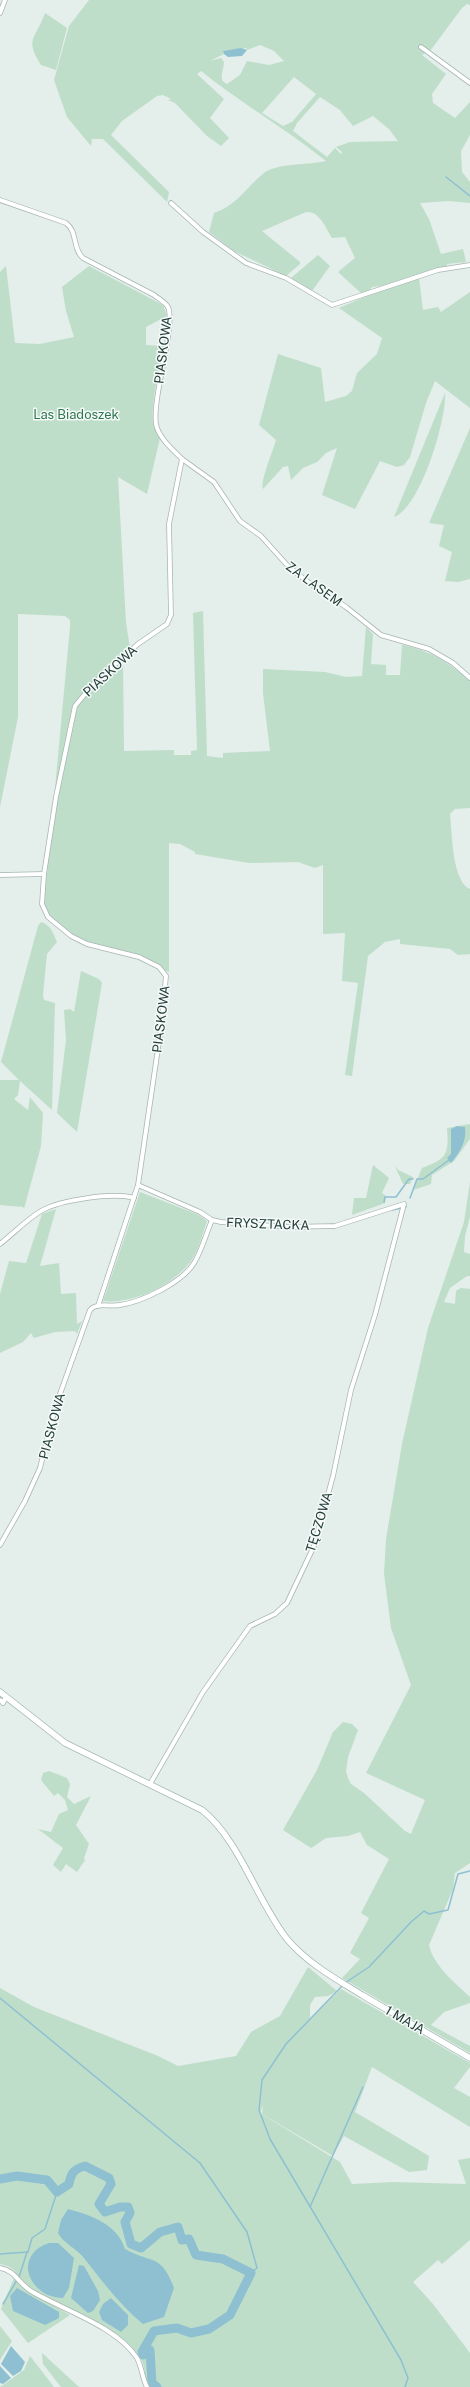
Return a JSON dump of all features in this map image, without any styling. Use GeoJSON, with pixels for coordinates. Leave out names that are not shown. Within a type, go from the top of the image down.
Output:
{"type":"FeatureCollection","features":[{"type":"Feature","properties":{"kind":"street"},"geometry":{"type":"LineString","coordinates":[[0,13],[5,0]]}},
{"type":"Feature","properties":{"kind":"street"},"geometry":{"type":"LineString","coordinates":[[421,47],[470,83]]}},
{"type":"Feature","properties":{"kind":"street","name":"PIASKOWA"},"geometry":{"type":"LineString","coordinates":[[0,200],[56,218],[66,223],[71,228],[76,249],[83,258],[144,290],[167,306],[168,327],[157,403],[156,424],[164,438],[182,458],[170,524],[172,606],[170,619],[166,624],[138,644],[106,672],[75,706],[56,797],[44,874],[43,908],[56,926],[87,944],[139,957],[158,968],[166,975],[161,1028],[138,1185],[98,1306],[90,1310],[68,1372],[53,1416],[40,1468],[26,1501],[0,1545]]}},
{"type":"Feature","properties":{"kind":"street"},"geometry":{"type":"LineString","coordinates":[[171,203],[203,232],[240,259],[286,278],[332,305],[438,270],[470,265]]}},
{"type":"Feature","properties":{"kind":"street","name":"ZA LASEM"},"geometry":{"type":"LineString","coordinates":[[182,458],[214,482],[240,521],[261,536],[287,565],[301,577],[346,607],[381,635],[429,649],[453,663],[470,678]]}},
{"type":"Feature","properties":{"kind":"street"},"geometry":{"type":"LineString","coordinates":[[0,875],[44,874]]}},
{"type":"Feature","properties":{"kind":"street","name":"FRYSZTACKA"},"geometry":{"type":"LineString","coordinates":[[138,1185],[200,1212],[212,1220],[288,1227],[341,1225],[404,1204]]}},
{"type":"Feature","properties":{"kind":"street"},"geometry":{"type":"LineString","coordinates":[[0,1244],[28,1219],[53,1206],[119,1196],[134,1198]]}},
{"type":"Feature","properties":{"kind":"street","name":"TĘCZOWA"},"geometry":{"type":"LineString","coordinates":[[150,1784],[203,1692],[250,1626],[275,1614],[287,1603],[314,1546],[331,1483],[351,1390],[374,1315],[404,1204]]}},
{"type":"Feature","properties":{"kind":"street"},"geometry":{"type":"LineString","coordinates":[[98,1306],[113,1306],[134,1303],[177,1279],[193,1265],[212,1220]]}},
{"type":"Feature","properties":{"kind":"street","name":"1 MAJA"},"geometry":{"type":"LineString","coordinates":[[0,1692],[65,1743],[195,1806],[211,1818],[286,1938],[303,1954],[348,1986],[470,2058]]}},
{"type":"Feature","properties":{"kind":"street"},"geometry":{"type":"LineString","coordinates":[[0,1700],[3,1703],[6,1697]]}},
{"type":"Feature","properties":{"kind":"street"},"geometry":{"type":"LineString","coordinates":[[0,2268],[10,2271],[26,2288],[83,2316],[121,2343],[137,2358],[147,2387]]}},
{"type":"Feature","properties":{"kind":"green space"},"geometry":{"type":"Polygon","coordinates":[[[89,0],[470,0],[470,5],[467,4],[462,8],[430,51],[422,55],[446,74],[432,94],[433,103],[455,118],[470,102],[470,135],[461,151],[462,172],[470,182],[470,203],[449,201],[420,203],[429,219],[441,254],[463,249],[466,262],[447,264],[447,267],[382,286],[372,287],[369,291],[362,294],[338,272],[355,258],[345,237],[332,238],[322,220],[311,212],[306,212],[262,231],[300,262],[300,264],[286,276],[234,251],[209,232],[214,213],[230,205],[257,179],[270,170],[277,167],[326,161],[201,71],[197,74],[224,99],[210,118],[229,138],[221,146],[207,136],[175,103],[168,100],[171,99],[163,95],[157,96],[122,121],[111,135],[169,192],[167,202],[103,139],[92,139],[91,146],[67,117],[54,80],[69,26],[89,0]],[[260,45],[247,50],[246,48],[223,51],[224,54],[210,61],[221,58],[224,62],[222,80],[227,84],[240,75],[247,61],[269,65],[284,61],[274,51],[260,45]],[[294,77],[262,113],[283,126],[292,122],[316,94],[294,77]],[[320,97],[297,123],[293,131],[327,157],[335,148],[341,154],[342,152],[336,147],[350,142],[398,141],[389,129],[373,116],[353,126],[340,110],[320,97]]]}},
{"type":"Feature","properties":{"kind":"green space"},"geometry":{"type":"Polygon","coordinates":[[[45,13],[67,28],[56,70],[41,65],[32,44],[45,13]]]}},
{"type":"Feature","properties":{"kind":"green space"},"geometry":{"type":"Polygon","coordinates":[[[318,255],[330,266],[312,291],[291,278],[318,255]]]}},
{"type":"Feature","properties":{"kind":"green space","name":"Las Biadoszek"},"geometry":{"type":"Polygon","coordinates":[[[6,266],[15,343],[40,344],[74,337],[66,311],[62,287],[89,266],[163,305],[167,316],[146,327],[146,345],[164,346],[153,410],[154,427],[160,438],[147,494],[118,477],[126,623],[130,648],[117,660],[123,663],[124,751],[174,750],[174,755],[191,755],[191,751],[197,750],[193,613],[203,611],[207,756],[223,758],[223,753],[270,751],[263,693],[263,669],[325,672],[346,677],[362,676],[366,627],[373,634],[371,664],[386,665],[386,675],[400,675],[402,645],[421,650],[438,658],[470,680],[470,808],[455,809],[450,814],[452,844],[456,867],[464,885],[470,889],[470,954],[458,955],[450,949],[400,944],[400,939],[385,942],[368,956],[352,1076],[345,1075],[358,983],[342,981],[345,933],[323,934],[323,865],[315,868],[298,862],[249,863],[195,854],[195,852],[180,844],[169,843],[169,972],[115,950],[87,944],[60,928],[45,913],[43,895],[47,875],[70,620],[65,616],[18,614],[18,717],[0,807],[0,272],[6,266]]]}},
{"type":"Feature","properties":{"kind":"green space"},"geometry":{"type":"Polygon","coordinates":[[[419,278],[423,310],[438,307],[441,312],[470,292],[470,408],[435,381],[426,403],[410,457],[404,465],[397,467],[380,461],[355,509],[322,495],[337,448],[326,453],[317,462],[303,468],[291,480],[288,466],[283,467],[263,489],[263,480],[276,440],[259,425],[278,354],[321,368],[325,402],[346,396],[352,391],[357,373],[377,354],[382,338],[339,308],[383,289],[419,278]]]}},
{"type":"Feature","properties":{"kind":"green space"},"geometry":{"type":"Polygon","coordinates":[[[445,393],[442,422],[437,441],[422,481],[404,510],[394,517],[445,393]]]}},
{"type":"Feature","properties":{"kind":"green space"},"geometry":{"type":"Polygon","coordinates":[[[470,428],[470,579],[458,582],[445,581],[452,552],[439,546],[444,525],[429,523],[470,428]]]}},
{"type":"Feature","properties":{"kind":"green space"},"geometry":{"type":"Polygon","coordinates":[[[41,922],[49,927],[57,942],[47,954],[43,995],[44,1000],[55,1003],[52,1110],[20,1081],[18,1095],[14,1099],[28,1110],[30,1097],[43,1113],[41,1146],[24,1209],[23,1207],[0,1205],[0,1080],[19,1080],[1,1062],[38,926],[41,922]]]}},
{"type":"Feature","properties":{"kind":"green space"},"geometry":{"type":"Polygon","coordinates":[[[81,971],[99,979],[102,983],[77,1132],[57,1113],[66,1040],[64,1010],[70,1009],[74,1012],[81,971]]]}},
{"type":"Feature","properties":{"kind":"green space"},"geometry":{"type":"Polygon","coordinates":[[[470,1124],[470,1139],[454,1161],[432,1175],[431,1184],[413,1190],[422,1168],[437,1162],[445,1154],[447,1150],[447,1128],[470,1124]]]}},
{"type":"Feature","properties":{"kind":"green space"},"geometry":{"type":"Polygon","coordinates":[[[373,1165],[389,1178],[382,1193],[386,1196],[385,1203],[352,1215],[354,1198],[366,1198],[373,1165]]]}},
{"type":"Feature","properties":{"kind":"green space"},"geometry":{"type":"Polygon","coordinates":[[[395,1166],[398,1170],[413,1177],[410,1184],[403,1184],[395,1166]]]}},
{"type":"Feature","properties":{"kind":"green space"},"geometry":{"type":"Polygon","coordinates":[[[470,1182],[470,1217],[465,1236],[464,1252],[470,1254],[470,1276],[467,1276],[450,1288],[444,1302],[455,1304],[456,1291],[461,1288],[470,1289],[470,1863],[455,1873],[453,1889],[429,1945],[435,1960],[440,1967],[451,1980],[470,1997],[470,2003],[444,2012],[431,2025],[470,2046],[470,2053],[342,1978],[360,1959],[350,1953],[369,1918],[361,1913],[389,1859],[367,1845],[360,1832],[348,1836],[326,1838],[311,1848],[283,1830],[317,1770],[333,1732],[343,1722],[352,1724],[358,1730],[348,1757],[346,1771],[351,1784],[364,1793],[405,1831],[411,1834],[425,1800],[366,1773],[411,1685],[391,1628],[384,1574],[386,1539],[402,1444],[428,1328],[464,1222],[470,1182]]]}},
{"type":"Feature","properties":{"kind":"green space"},"geometry":{"type":"Polygon","coordinates":[[[140,1192],[199,1215],[207,1221],[201,1239],[194,1256],[187,1266],[167,1283],[141,1296],[115,1301],[103,1301],[140,1192]]]}},
{"type":"Feature","properties":{"kind":"green space"},"geometry":{"type":"Polygon","coordinates":[[[56,1209],[40,1266],[59,1263],[61,1294],[76,1293],[77,1324],[82,1321],[77,1334],[75,1331],[55,1332],[34,1338],[31,1333],[23,1342],[0,1353],[0,1294],[9,1261],[26,1263],[42,1214],[56,1209]]]}},
{"type":"Feature","properties":{"kind":"green space"},"geometry":{"type":"Polygon","coordinates":[[[49,1771],[67,1778],[70,1784],[67,1797],[74,1804],[91,1796],[76,1825],[89,1844],[84,1858],[85,1860],[77,1872],[66,1864],[61,1872],[53,1865],[63,1848],[38,1829],[51,1832],[59,1814],[68,1810],[65,1800],[58,1793],[54,1796],[41,1780],[43,1773],[49,1771]]]}},
{"type":"Feature","properties":{"kind":"green space"},"geometry":{"type":"Polygon","coordinates":[[[308,1967],[337,1991],[328,1996],[315,1997],[310,2005],[310,2018],[300,2029],[341,1989],[470,2063],[470,2067],[454,2088],[470,2097],[470,2127],[372,2067],[355,2112],[429,2156],[427,2170],[409,2172],[344,2136],[333,2156],[262,2114],[263,2105],[260,2113],[340,2162],[352,2184],[393,2182],[466,2184],[458,2160],[470,2158],[470,2240],[442,2264],[438,2260],[413,2282],[433,2304],[470,2353],[470,2387],[147,2387],[142,2360],[129,2345],[103,2325],[42,2295],[24,2283],[14,2270],[0,2264],[0,1988],[34,2007],[158,2056],[178,2066],[236,2056],[251,2032],[280,2016],[308,1967]]]}},
{"type":"Feature","properties":{"kind":"green space"},"geometry":{"type":"Polygon","coordinates":[[[14,2278],[25,2289],[70,2315],[28,2343],[1,2309],[14,2278]]]}},
{"type":"Feature","properties":{"kind":"green space"},"geometry":{"type":"Polygon","coordinates":[[[0,2326],[12,2341],[0,2360],[0,2326]]]}},
{"type":"Feature","properties":{"kind":"green space"},"geometry":{"type":"Polygon","coordinates":[[[42,2353],[79,2387],[61,2387],[43,2364],[42,2353]]]}},
{"type":"Feature","properties":{"kind":"green space"},"geometry":{"type":"Polygon","coordinates":[[[30,2356],[54,2387],[0,2387],[24,2370],[30,2356]]]}},
{"type":"Feature","properties":{"kind":"water"},"geometry":{"type":"Polygon","coordinates":[[[241,48],[247,50],[242,56],[228,57],[223,51],[241,48]]]}},
{"type":"Feature","properties":{"kind":"water"},"geometry":{"type":"Polygon","coordinates":[[[457,1126],[465,1127],[465,1137],[460,1150],[451,1163],[447,1158],[451,1154],[451,1129],[457,1126]]]}},
{"type":"Feature","properties":{"kind":"water"},"geometry":{"type":"Polygon","coordinates":[[[68,2209],[85,2214],[102,2222],[116,2233],[125,2249],[134,2254],[155,2261],[165,2269],[174,2288],[164,2317],[143,2324],[119,2301],[81,2255],[61,2237],[58,2233],[61,2220],[68,2209]]]}},
{"type":"Feature","properties":{"kind":"water"},"geometry":{"type":"Polygon","coordinates":[[[49,2243],[58,2243],[74,2258],[69,2288],[63,2298],[51,2296],[42,2291],[34,2284],[29,2275],[28,2266],[31,2257],[37,2249],[49,2243]]]}},
{"type":"Feature","properties":{"kind":"water"},"geometry":{"type":"Polygon","coordinates":[[[79,2265],[84,2266],[98,2291],[100,2300],[93,2311],[88,2313],[71,2298],[79,2265]]]}},
{"type":"Feature","properties":{"kind":"water"},"geometry":{"type":"Polygon","coordinates":[[[17,2288],[59,2312],[59,2318],[45,2325],[13,2311],[10,2296],[17,2288]]]}},
{"type":"Feature","properties":{"kind":"water"},"geometry":{"type":"Polygon","coordinates":[[[111,2298],[128,2315],[128,2325],[121,2332],[102,2320],[99,2312],[103,2304],[111,2298]]]}},
{"type":"Feature","properties":{"kind":"water"},"geometry":{"type":"Polygon","coordinates":[[[11,2346],[25,2362],[21,2371],[13,2376],[1,2364],[11,2346]]]}},
{"type":"Feature","properties":{"kind":"water"},"geometry":{"type":"Polygon","coordinates":[[[0,2366],[11,2378],[3,2384],[0,2383],[0,2366]]]}},
{"type":"Feature","properties":{"kind":"waterway"},"geometry":{"type":"LineString","coordinates":[[446,177],[470,196]]}},
{"type":"Feature","properties":{"kind":"waterway"},"geometry":{"type":"LineString","coordinates":[[410,1198],[417,1179],[423,1179],[449,1160]]}},
{"type":"Feature","properties":{"kind":"waterway"},"geometry":{"type":"LineString","coordinates":[[384,1202],[385,1197],[396,1197],[409,1179],[413,1179]]}},
{"type":"Feature","properties":{"kind":"waterway"},"geometry":{"type":"LineString","coordinates":[[392,1210],[402,1208]]}},
{"type":"Feature","properties":{"kind":"waterway"},"geometry":{"type":"LineString","coordinates":[[405,2387],[408,2378],[401,2360],[270,2139],[259,2110],[262,2080],[286,2044],[345,1983],[369,1967],[411,1922],[424,1911],[429,1914],[448,1910],[458,1874],[470,1871]]}},
{"type":"Feature","properties":{"kind":"waterway"},"geometry":{"type":"LineString","coordinates":[[0,1998],[200,2163],[247,2232],[257,2268],[251,2273]]}},
{"type":"Feature","properties":{"kind":"waterway"},"geometry":{"type":"LineString","coordinates":[[310,2207],[363,2087]]}},
{"type":"Feature","properties":{"kind":"waterway"},"geometry":{"type":"LineString","coordinates":[[0,2179],[17,2176],[47,2180],[57,2192],[69,2184],[72,2174],[76,2170],[85,2166],[109,2178],[111,2184],[99,2204],[105,2212],[120,2207],[128,2207],[130,2213],[125,2222],[131,2244],[141,2248],[160,2232],[178,2227],[182,2240],[189,2239],[196,2255],[223,2259],[251,2273],[230,2315],[209,2329],[191,2333],[177,2328],[154,2331],[142,2352],[143,2355],[150,2350],[152,2383],[157,2387]]}},
{"type":"Feature","properties":{"kind":"waterway"},"geometry":{"type":"LineString","coordinates":[[0,2254],[28,2252],[32,2238],[45,2229],[57,2192]]}},
{"type":"Feature","properties":{"kind":"waterway"},"geometry":{"type":"LineString","coordinates":[[19,2277],[27,2252]]}},
{"type":"Feature","properties":{"kind":"waterway"},"geometry":{"type":"LineString","coordinates":[[3,2304],[17,2280]]}}]}
